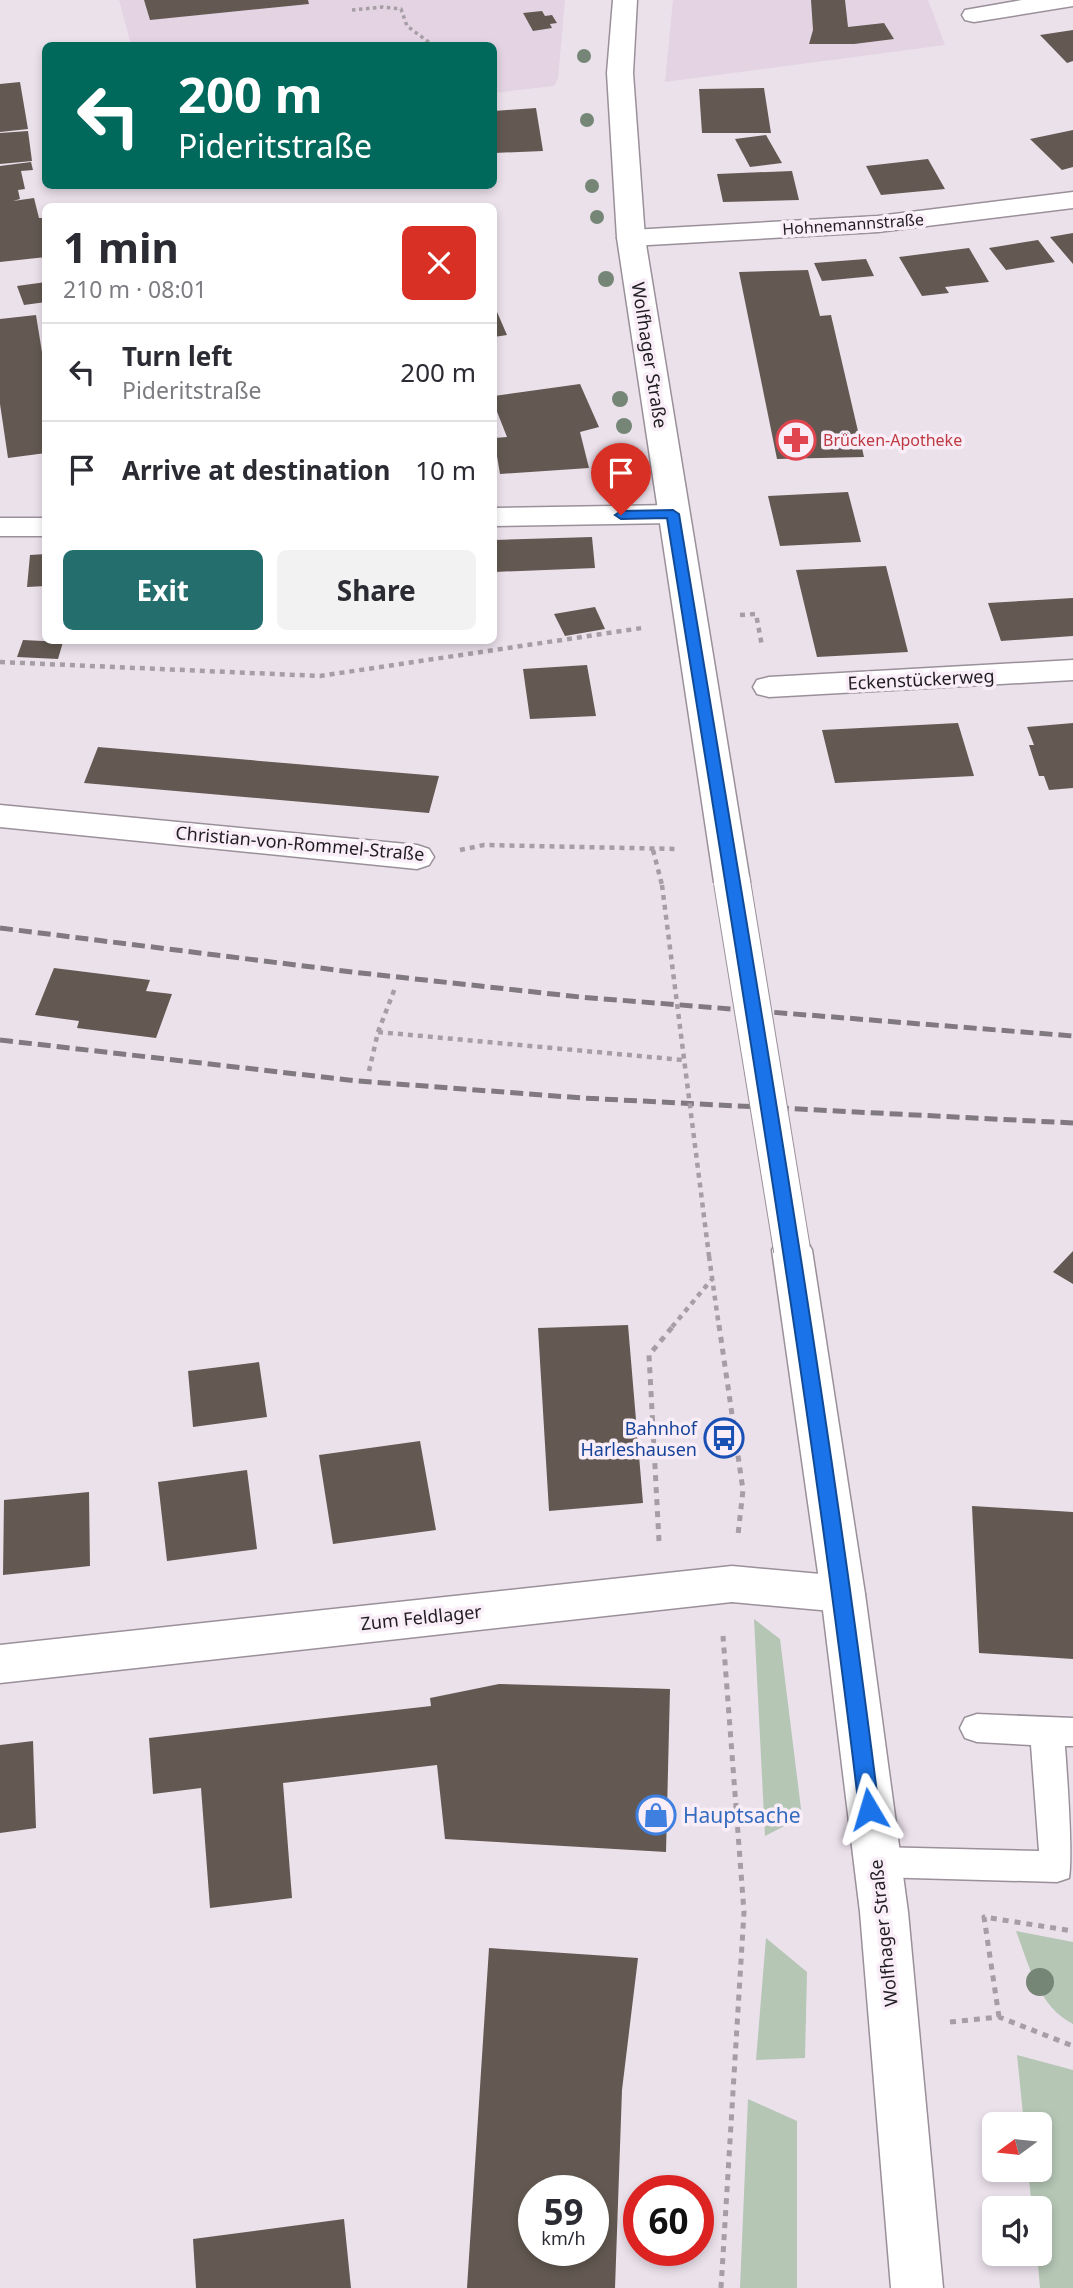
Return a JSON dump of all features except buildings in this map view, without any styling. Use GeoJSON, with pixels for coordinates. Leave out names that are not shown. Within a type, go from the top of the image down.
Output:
{"type":"FeatureCollection","features":[{"type":"Feature","properties":{"kind":"main road","name":"Wolfhager Straße"},"geometry":{"type":"LineString","coordinates":[[625,0],[620,64],[631,238],[792,1250],[843,1594],[884,1912],[917,2288]]}},
{"type":"Feature","properties":{"kind":"main road"},"geometry":{"type":"LineString","coordinates":[[974,15],[1068,0]]}},
{"type":"Feature","properties":{"kind":"main road","name":"Hohnemannstraße"},"geometry":{"type":"LineString","coordinates":[[631,238],[878,224],[1073,200]]}},
{"type":"Feature","properties":{"kind":"main road"},"geometry":{"type":"LineString","coordinates":[[497,517],[673,514]]}},
{"type":"Feature","properties":{"kind":"main road"},"geometry":{"type":"LineString","coordinates":[[0,527],[42,527]]}},
{"type":"Feature","properties":{"kind":"main road","name":"Eckenstückerweg"},"geometry":{"type":"LineString","coordinates":[[769,687],[1073,670]]}},
{"type":"Feature","properties":{"kind":"main road","name":"Christian-von-Rommel-Straße"},"geometry":{"type":"LineString","coordinates":[[0,816],[417,857]]}},
{"type":"Feature","properties":{"kind":"main road","name":"Zum Feldlager"},"geometry":{"type":"LineString","coordinates":[[0,1664],[732,1584],[843,1594]]}},
{"type":"Feature","properties":{"kind":"lane"},"geometry":{"type":"LineString","coordinates":[[876,1862],[1056,1867],[1060,1732],[976,1728]]}},
{"type":"Feature","properties":{"kind":"path"},"geometry":{"type":"LineString","coordinates":[[352,10],[383,7],[401,9],[407,26],[429,42]]}},
{"type":"Feature","properties":{"kind":"path"},"geometry":{"type":"LineString","coordinates":[[0,662],[320,676],[627,631],[690,617]]}},
{"type":"Feature","properties":{"kind":"path","name":"Christian-von-Rommel-Straße"},"geometry":{"type":"LineString","coordinates":[[417,857],[484,845],[653,850],[729,865]]}},
{"type":"Feature","properties":{"kind":"path"},"geometry":{"type":"LineString","coordinates":[[653,850],[662,885],[709,1256],[743,1490],[732,1584],[722,1621],[744,1912],[721,2288]]}},
{"type":"Feature","properties":{"kind":"path"},"geometry":{"type":"LineString","coordinates":[[369,1071],[378,1032],[395,988]]}},
{"type":"Feature","properties":{"kind":"path"},"geometry":{"type":"LineString","coordinates":[[378,1032],[683,1060]]}},
{"type":"Feature","properties":{"kind":"path"},"geometry":{"type":"LineString","coordinates":[[661,1591],[649,1355],[713,1279]]}},
{"type":"Feature","properties":{"kind":"path"},"geometry":{"type":"LineString","coordinates":[[1073,1931],[984,1917],[999,2017],[1073,2046]]}},
{"type":"Feature","properties":{"kind":"shaded area"},"geometry":{"type":"Polygon","coordinates":[[[119,0],[565,0],[558,79],[554,86],[497,93],[497,42],[130,42],[119,0]]]}},
{"type":"Feature","properties":{"kind":"shaded area"},"geometry":{"type":"Polygon","coordinates":[[[673,0],[928,0],[945,45],[665,82],[673,0]]]}},
{"type":"Feature","properties":{"kind":"green space"},"geometry":{"type":"Polygon","coordinates":[[[754,1619],[780,1639],[802,1817],[765,1836],[754,1619]]]}},
{"type":"Feature","properties":{"kind":"green space"},"geometry":{"type":"Polygon","coordinates":[[[1016,1931],[1073,1942],[1073,2024],[1051,2007],[1043,1996],[1016,1931]]]}},
{"type":"Feature","properties":{"kind":"green space"},"geometry":{"type":"Polygon","coordinates":[[[766,1938],[807,1972],[805,2058],[756,2060],[766,1938]]]}},
{"type":"Feature","properties":{"kind":"green space"},"geometry":{"type":"Polygon","coordinates":[[[1017,2055],[1073,2070],[1073,2288],[1040,2288],[1038,2266],[1052,2266],[1052,2196],[1031,2196],[1029,2182],[1052,2182],[1052,2112],[1023,2112],[1017,2055]]]}},
{"type":"Feature","properties":{"kind":"green space"},"geometry":{"type":"Polygon","coordinates":[[[748,2099],[797,2121],[797,2288],[740,2288],[748,2099]]]}},
{"type":"Feature","properties":{"kind":"railway"},"geometry":{"type":"LineString","coordinates":[[0,928],[352,972],[580,997],[1073,1036]]}},
{"type":"Feature","properties":{"kind":"railway"},"geometry":{"type":"LineString","coordinates":[[0,1040],[358,1081],[582,1098],[1073,1123]]}},
{"type":"Feature","properties":{"kind":"place","name":"Brücken-Apotheke"},"geometry":{"type":"Point","coordinates":[796,440]}},
{"type":"Feature","properties":{"kind":"place","name":"Bahnhof Harleshausen"},"geometry":{"type":"Point","coordinates":[724,1438]}},
{"type":"Feature","properties":{"kind":"place","name":"Hauptsache"},"geometry":{"type":"Point","coordinates":[656,1815]}},
{"type":"Feature","properties":{"kind":"route"},"geometry":{"type":"LineString","coordinates":[[621,515],[673,514],[726,848],[763,1059],[796,1277],[843,1594],[869,1809]]}}]}
